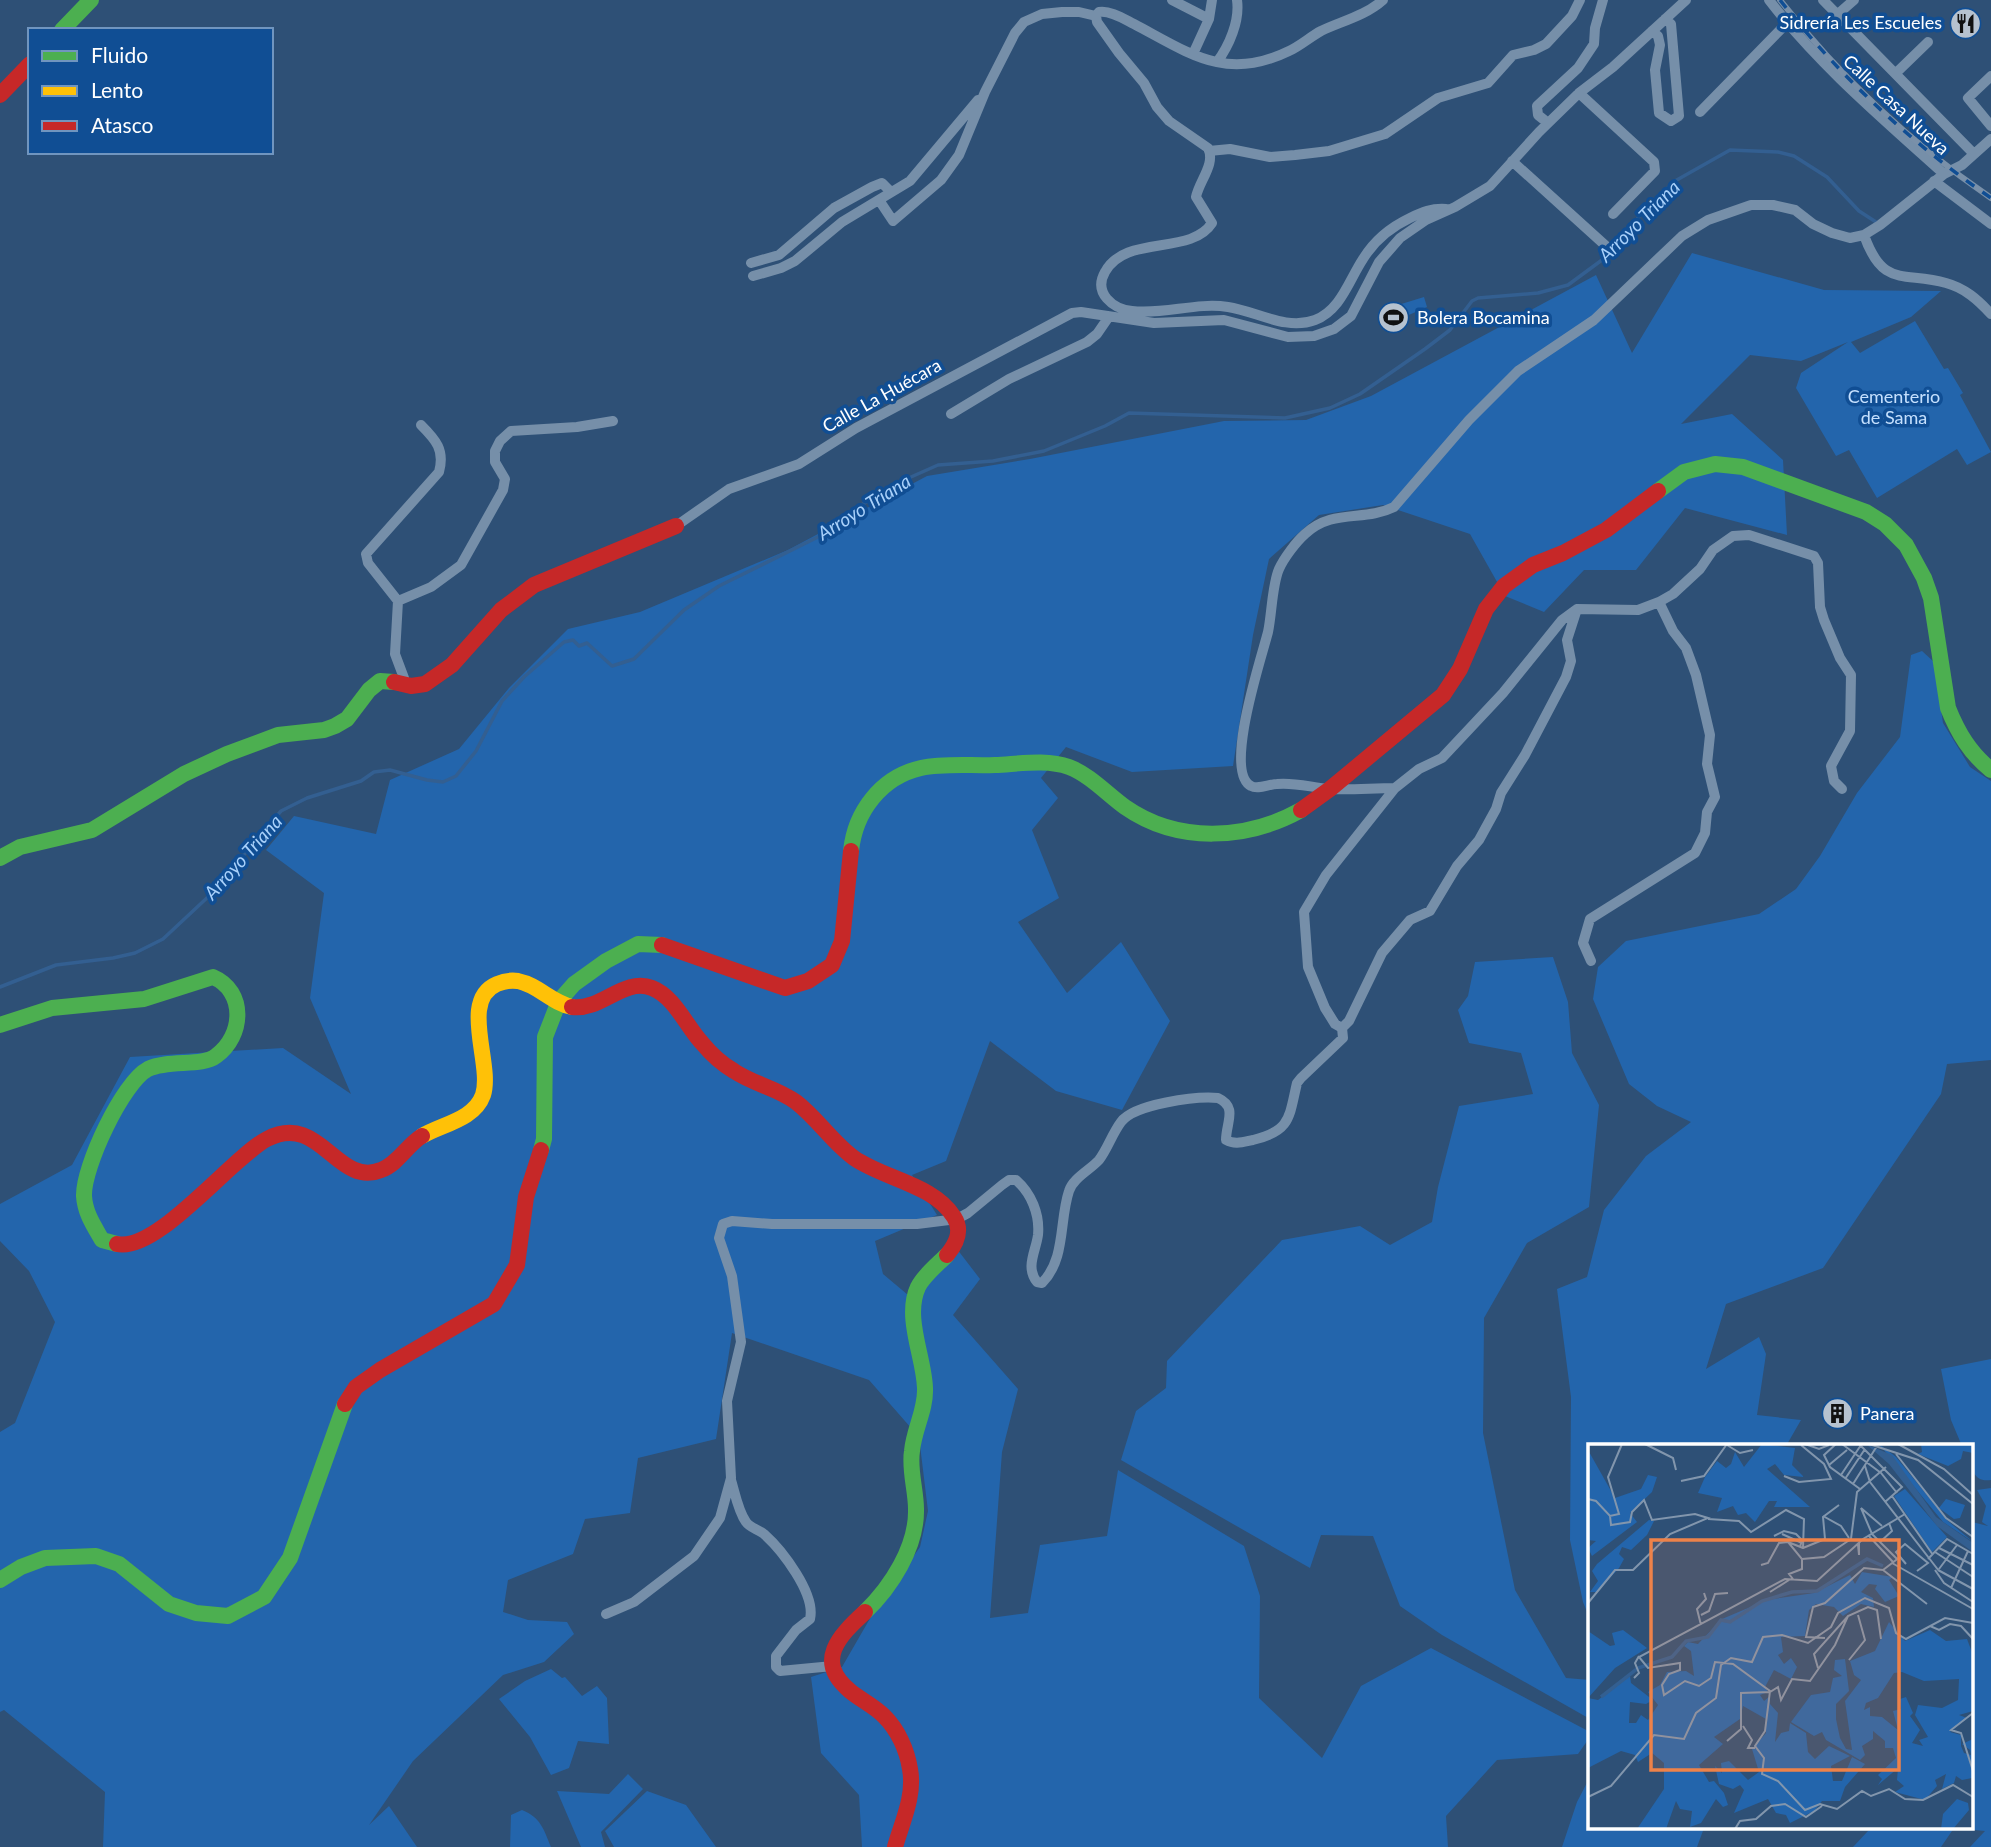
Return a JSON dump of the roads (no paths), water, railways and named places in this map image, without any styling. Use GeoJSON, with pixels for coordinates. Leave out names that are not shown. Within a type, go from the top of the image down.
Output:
{"type":"FeatureCollection","features":[{"type":"Feature","properties":{"kind":"street"},"geometry":{"type":"LineString","coordinates":[[64,28],[91,0]]}},
{"type":"Feature","properties":{"kind":"street"},"geometry":{"type":"LineString","coordinates":[[1172,0],[1209,19]]}},
{"type":"Feature","properties":{"kind":"street"},"geometry":{"type":"LineString","coordinates":[[1193,54],[1209,19],[1212,0]]}},
{"type":"Feature","properties":{"kind":"street"},"geometry":{"type":"LineString","coordinates":[[1217,62],[1233,32],[1239,10],[1237,0]]}},
{"type":"Feature","properties":{"kind":"street"},"geometry":{"type":"LineString","coordinates":[[1096,16],[1105,11],[1207,61],[1236,66],[1262,62],[1290,51],[1321,32],[1357,17],[1383,0]]}},
{"type":"Feature","properties":{"kind":"street"},"geometry":{"type":"LineString","coordinates":[[1096,16],[1097,22],[1144,83],[1157,107],[1169,121],[1209,151],[1230,149],[1270,157],[1329,151],[1385,134],[1438,98],[1488,83],[1513,55],[1546,44],[1572,16],[1580,0]]}},
{"type":"Feature","properties":{"kind":"street"},"geometry":{"type":"LineString","coordinates":[[1548,123],[1538,115],[1537,106],[1572,75],[1594,44],[1595,28],[1603,0]]}},
{"type":"Feature","properties":{"kind":"street","name":"Calle La Ḥuécara"},"geometry":{"type":"LineString","coordinates":[[676,526],[729,489],[799,464],[856,428],[1061,318],[1081,312],[1154,323],[1224,320],[1288,337],[1314,336],[1334,329],[1351,316],[1379,262],[1400,238],[1426,220],[1490,186],[1579,93],[1613,67],[1686,0]]}},
{"type":"Feature","properties":{"kind":"street","name":"Calle Casa Nueva"},"geometry":{"type":"LineString","coordinates":[[1769,0],[1787,23],[1849,87],[1939,177],[1991,224]]}},
{"type":"Feature","properties":{"kind":"street"},"geometry":{"type":"LineString","coordinates":[[1823,0],[1974,154]]}},
{"type":"Feature","properties":{"kind":"street"},"geometry":{"type":"LineString","coordinates":[[1838,14],[1854,0]]}},
{"type":"Feature","properties":{"kind":"street"},"geometry":{"type":"LineString","coordinates":[[879,200],[893,221],[941,180],[959,155],[985,92],[1015,33],[1024,22],[1042,14],[1062,12],[1096,16]]}},
{"type":"Feature","properties":{"kind":"street"},"geometry":{"type":"LineString","coordinates":[[1652,31],[1658,36],[1660,45],[1655,70],[1659,113],[1671,121],[1679,116],[1671,24],[1665,19]]}},
{"type":"Feature","properties":{"kind":"street"},"geometry":{"type":"LineString","coordinates":[[1700,112],[1787,23]]}},
{"type":"Feature","properties":{"kind":"street"},"geometry":{"type":"LineString","coordinates":[[1896,73],[1928,42]]}},
{"type":"Feature","properties":{"kind":"street"},"geometry":{"type":"LineString","coordinates":[[0,95],[28,66]]}},
{"type":"Feature","properties":{"kind":"street"},"geometry":{"type":"LineString","coordinates":[[1991,76],[1968,98],[1991,126]]}},
{"type":"Feature","properties":{"kind":"street"},"geometry":{"type":"LineString","coordinates":[[753,276],[795,261],[842,222],[910,181],[985,92]]}},
{"type":"Feature","properties":{"kind":"street"},"geometry":{"type":"LineString","coordinates":[[1579,93],[1654,162],[1656,171],[1613,214]]}},
{"type":"Feature","properties":{"kind":"street"},"geometry":{"type":"LineString","coordinates":[[1395,788],[1330,789],[1279,783],[1255,787],[1248,785],[1244,778],[1244,731],[1251,688],[1268,632],[1279,569],[1303,536],[1319,523],[1337,517],[1380,514],[1394,507],[1469,420],[1518,371],[1594,320],[1682,236],[1707,220],[1751,205],[1773,205],[1795,210],[1813,224],[1832,233],[1850,238],[1864,235],[1939,177],[1962,165],[1991,139]]}},
{"type":"Feature","properties":{"kind":"street"},"geometry":{"type":"LineString","coordinates":[[1209,151],[1211,163],[1198,187],[1196,197],[1212,223],[1207,231],[1195,237],[1130,252],[1115,260],[1106,269],[1102,279],[1102,290],[1106,299],[1114,306],[1138,312],[1227,307],[1294,325],[1304,324],[1329,313],[1338,303],[1370,248],[1398,224],[1434,208],[1448,210]]}},
{"type":"Feature","properties":{"kind":"street"},"geometry":{"type":"LineString","coordinates":[[1512,161],[1605,246]]}},
{"type":"Feature","properties":{"kind":"street"},"geometry":{"type":"LineString","coordinates":[[751,262],[779,255],[834,208],[872,187],[882,183],[891,192]]}},
{"type":"Feature","properties":{"kind":"street"},"geometry":{"type":"LineString","coordinates":[[1864,235],[1875,259],[1888,272],[1898,277],[1935,281],[1961,288],[1991,314]]}},
{"type":"Feature","properties":{"kind":"street"},"geometry":{"type":"LineString","coordinates":[[951,414],[1009,379],[1087,342],[1108,317]]}},
{"type":"Feature","properties":{"kind":"street"},"geometry":{"type":"LineString","coordinates":[[397,601],[431,587],[461,565],[503,490],[505,479],[495,462],[495,451],[510,431],[577,427],[613,421]]}},
{"type":"Feature","properties":{"kind":"street"},"geometry":{"type":"LineString","coordinates":[[403,684],[404,678],[395,654],[397,601],[368,563],[366,554],[439,472],[442,460],[436,441],[421,425]]}},
{"type":"Feature","properties":{"kind":"street"},"geometry":{"type":"LineString","coordinates":[[0,1580],[20,1567],[45,1558],[96,1556],[120,1564],[169,1604],[196,1614],[228,1616],[264,1597],[290,1559],[344,1405],[356,1387],[380,1370],[494,1304],[517,1265],[526,1197],[544,1139],[545,1037],[559,1001],[573,984],[606,961],[638,944],[666,945],[785,988],[808,981],[832,965],[842,941],[853,832],[868,802],[895,777],[922,768],[1048,763],[1069,767],[1127,808],[1153,822],[1180,830],[1223,835],[1262,828],[1299,811],[1330,789],[1443,695],[1460,669],[1486,609],[1504,586],[1533,565],[1563,553],[1606,530],[1684,472],[1715,464],[1743,467],[1866,512],[1885,524],[1906,545],[1924,578],[1931,598],[1948,708],[1954,725],[1964,743],[1991,770]]}},
{"type":"Feature","properties":{"kind":"street"},"geometry":{"type":"LineString","coordinates":[[0,858],[20,847],[92,830],[184,774],[218,758],[278,735],[324,730],[335,726],[347,719],[369,690],[380,681],[387,680],[411,686],[425,684],[452,665],[501,611],[534,584],[676,526]]}},
{"type":"Feature","properties":{"kind":"street"},"geometry":{"type":"LineString","coordinates":[[1342,1028],[1335,1024],[1325,1008],[1308,967],[1304,912],[1326,875],[1395,788],[1419,769],[1442,758],[1503,693],[1562,620],[1577,610],[1638,610],[1659,602],[1673,594],[1700,569],[1713,550],[1733,536],[1749,535],[1814,556],[1818,563],[1820,607],[1824,620],[1840,658],[1852,675],[1850,731],[1831,766],[1834,781],[1842,789]]}},
{"type":"Feature","properties":{"kind":"street"},"geometry":{"type":"LineString","coordinates":[[1591,961],[1583,943],[1590,919],[1695,853],[1705,833],[1707,812],[1715,797],[1707,764],[1710,735],[1696,675],[1686,648],[1673,631],[1659,602]]}},
{"type":"Feature","properties":{"kind":"street"},"geometry":{"type":"LineString","coordinates":[[1342,1028],[1349,1021],[1389,943],[1410,920],[1430,911],[1458,866],[1479,840],[1501,793],[1525,755],[1566,677],[1570,661],[1567,640],[1577,610]]}},
{"type":"Feature","properties":{"kind":"street"},"geometry":{"type":"LineString","coordinates":[[0,1025],[52,1008],[144,999],[213,977],[229,986],[234,995],[238,1019],[229,1044],[211,1060],[169,1062],[151,1066],[139,1075],[89,1158],[84,1192],[88,1216],[106,1243],[124,1247],[147,1238],[203,1194],[254,1146],[275,1133],[288,1130],[303,1133],[362,1174],[376,1173],[388,1167],[423,1134],[461,1118],[479,1105],[486,1085],[478,1018],[482,999],[488,988],[498,982],[515,981],[531,984],[559,1001],[579,1008],[589,1006],[628,987],[645,986],[660,990],[704,1047],[735,1073],[789,1097],[813,1115],[854,1157],[942,1204],[957,1219],[959,1236],[954,1246],[920,1283],[915,1294],[916,1331],[926,1394],[913,1438],[911,1457],[918,1505],[913,1535],[893,1579],[875,1603],[844,1634],[832,1655],[837,1678],[885,1717],[905,1749],[911,1773],[910,1798],[895,1847]]}},
{"type":"Feature","properties":{"kind":"street"},"geometry":{"type":"LineString","coordinates":[[833,1666],[780,1671],[776,1667],[775,1656],[796,1630],[810,1619],[811,1607],[798,1576],[785,1559],[765,1535],[744,1521],[731,1478],[727,1401],[741,1342],[732,1276],[719,1238],[723,1224],[732,1220],[772,1224],[917,1224],[957,1219],[1009,1180],[1016,1180],[1025,1188],[1034,1205],[1038,1236],[1032,1255],[1032,1274],[1037,1282],[1042,1283],[1058,1257],[1069,1190],[1098,1160],[1128,1115],[1156,1104],[1218,1098],[1226,1101],[1230,1107],[1226,1140],[1240,1143],[1276,1133],[1288,1119],[1297,1083],[1343,1038],[1342,1028]]}},
{"type":"Feature","properties":{"kind":"street"},"geometry":{"type":"LineString","coordinates":[[606,1614],[634,1602],[694,1556],[720,1518],[731,1478]]}},
{"type":"Feature","properties":{"kind":"waterway","name":"Arroyo Triana"},"geometry":{"type":"LineString","coordinates":[[0,987],[56,965],[135,953],[163,939],[209,896],[281,811],[307,798],[361,781],[374,772],[390,770],[443,782],[456,776],[476,751],[502,701],[524,677],[564,642],[573,640],[579,646],[587,643],[612,666],[634,659],[684,610],[719,586],[826,533],[849,513],[893,485],[938,465],[993,461],[1044,451],[1129,413],[1285,418],[1330,408],[1360,394],[1425,349],[1450,330],[1472,301],[1478,298],[1538,293],[1568,285],[1606,257],[1623,240],[1640,215],[1675,181],[1730,150],[1778,152],[1794,156],[1827,177],[1859,211],[1876,222]]}},
{"type":"Feature","properties":{"kind":"railway"},"geometry":{"type":"LineString","coordinates":[[1780,0],[1827,55],[1878,107],[1933,155],[1991,198]]}},
{"type":"Feature","properties":{"kind":"place","name":"Sidrería Les Escueles"},"geometry":{"type":"Point","coordinates":[1965,23]}},
{"type":"Feature","properties":{"kind":"place","name":"Bolera Bocamina"},"geometry":{"type":"Point","coordinates":[1394,318]}},
{"type":"Feature","properties":{"kind":"place","name":"Panera"},"geometry":{"type":"Point","coordinates":[1837,1414]}},
{"type":"Feature","properties":{"kind":"park label","name":"Cementerio de Sama"},"geometry":{"type":"Point","coordinates":[1894,407]}}]}
